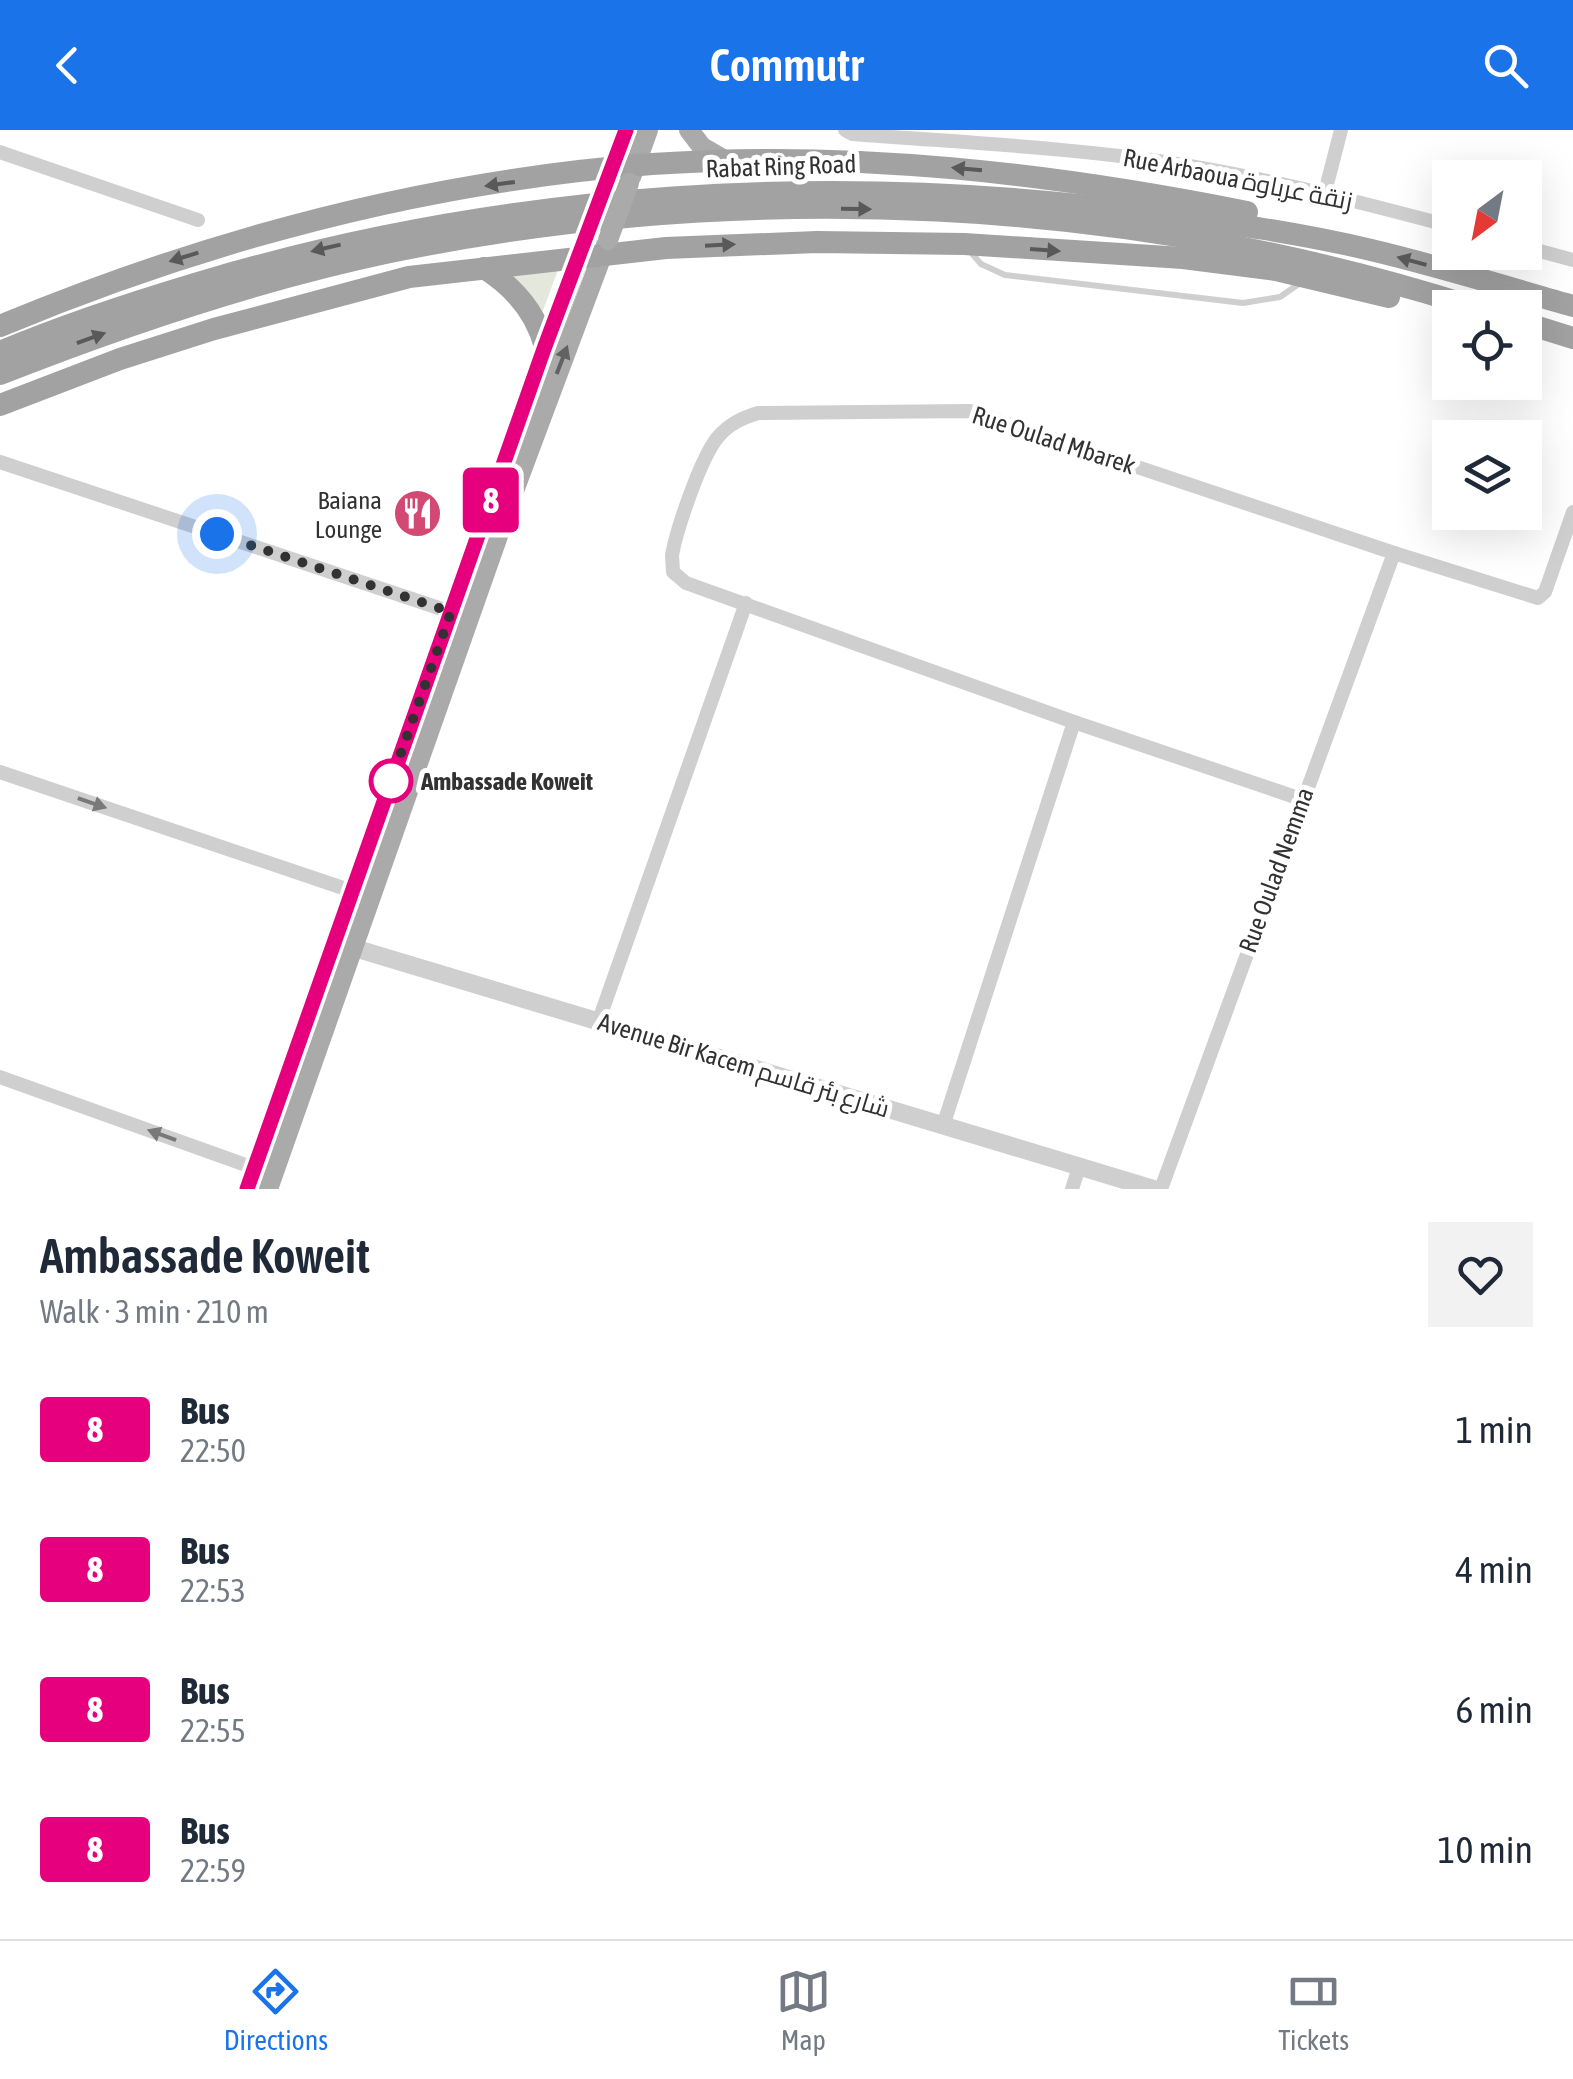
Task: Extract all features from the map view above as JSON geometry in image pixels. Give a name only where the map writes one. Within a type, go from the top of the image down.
[{"type":"highway","points":[[0,326],[162,263],[252,237],[434,194],[730,162],[953,168],[1124,188],[1270,217],[1370,249]]},
{"type":"highway","name":"Rabat Ring Road","points":[[0,352],[124,306],[281,258],[364,239],[557,210],[697,195],[838,190],[978,195],[1220,222],[1370,249],[1573,306]]},
{"type":"highway","name":"Rabat Ring Road","points":[[0,374],[162,314],[388,253],[544,228],[753,211],[909,210],[1118,227],[1271,252],[1432,296]]},
{"type":"highway","points":[[0,405],[120,359],[214,329],[408,277],[484,268],[594,247],[964,244],[1183,258],[1306,277],[1432,308]]},
{"type":"highway","points":[[484,268],[524,301],[545,346]]},
{"type":"highway","points":[[1542,330],[1573,338]]},
{"type":"main road","points":[[621,175],[626,130]]},
{"type":"main road","points":[[247,1189],[511,499],[621,175],[648,130]]},
{"type":"main road","points":[[689,130],[702,147],[730,162]]},
{"type":"main road","points":[[268,1189],[343,944],[352,891],[545,346],[594,247]]},
{"type":"street","name":"Rue Arbaoua زنقة عرباوة","points":[[845,130],[852,134],[1121,156],[1326,192],[1432,221]]},
{"type":"street","points":[[1326,192],[1340,130]]},
{"type":"street","points":[[0,152],[198,220]]},
{"type":"street","points":[[1542,252],[1573,260]]},
{"type":"street","name":"Rue Oulad Mbarek","points":[[1302,800],[686,582],[673,572],[672,555],[716,439],[742,418],[776,412],[970,411],[1534,598],[1542,596],[1573,512]]},
{"type":"street","points":[[0,462],[451,612]]},
{"type":"street","name":"Rue Oulad Nemma","points":[[1158,1189],[1394,553]]},
{"type":"street","points":[[599,1020],[746,603]]},
{"type":"street","points":[[943,1126],[1074,722]]},
{"type":"street","points":[[0,772],[352,891]]},
{"type":"street","name":"Avenue Bir Kacem شارع بئر قاسم","points":[[343,944],[1158,1189]]},
{"type":"street","points":[[0,1078],[254,1168]]},
{"type":"street","points":[[1072,1189],[1079,1167]]},
{"type":"lane","points":[[964,244],[982,264],[1004,275],[1230,302],[1280,297],[1296,289],[1306,277]]},
{"type":"shaded area","points":[[558,270],[541,316],[507,274]]},
{"type":"bus line","name":"8","points":[[247,1189],[545,346],[626,130]]},
{"type":"place","name":"Baiana Lounge","points":[[417,514]]},
{"type":"place","name":"Ambassade Koweit","points":[[391,781]]},
{"type":"route","points":[[217,534],[451,612],[391,781]]}]
